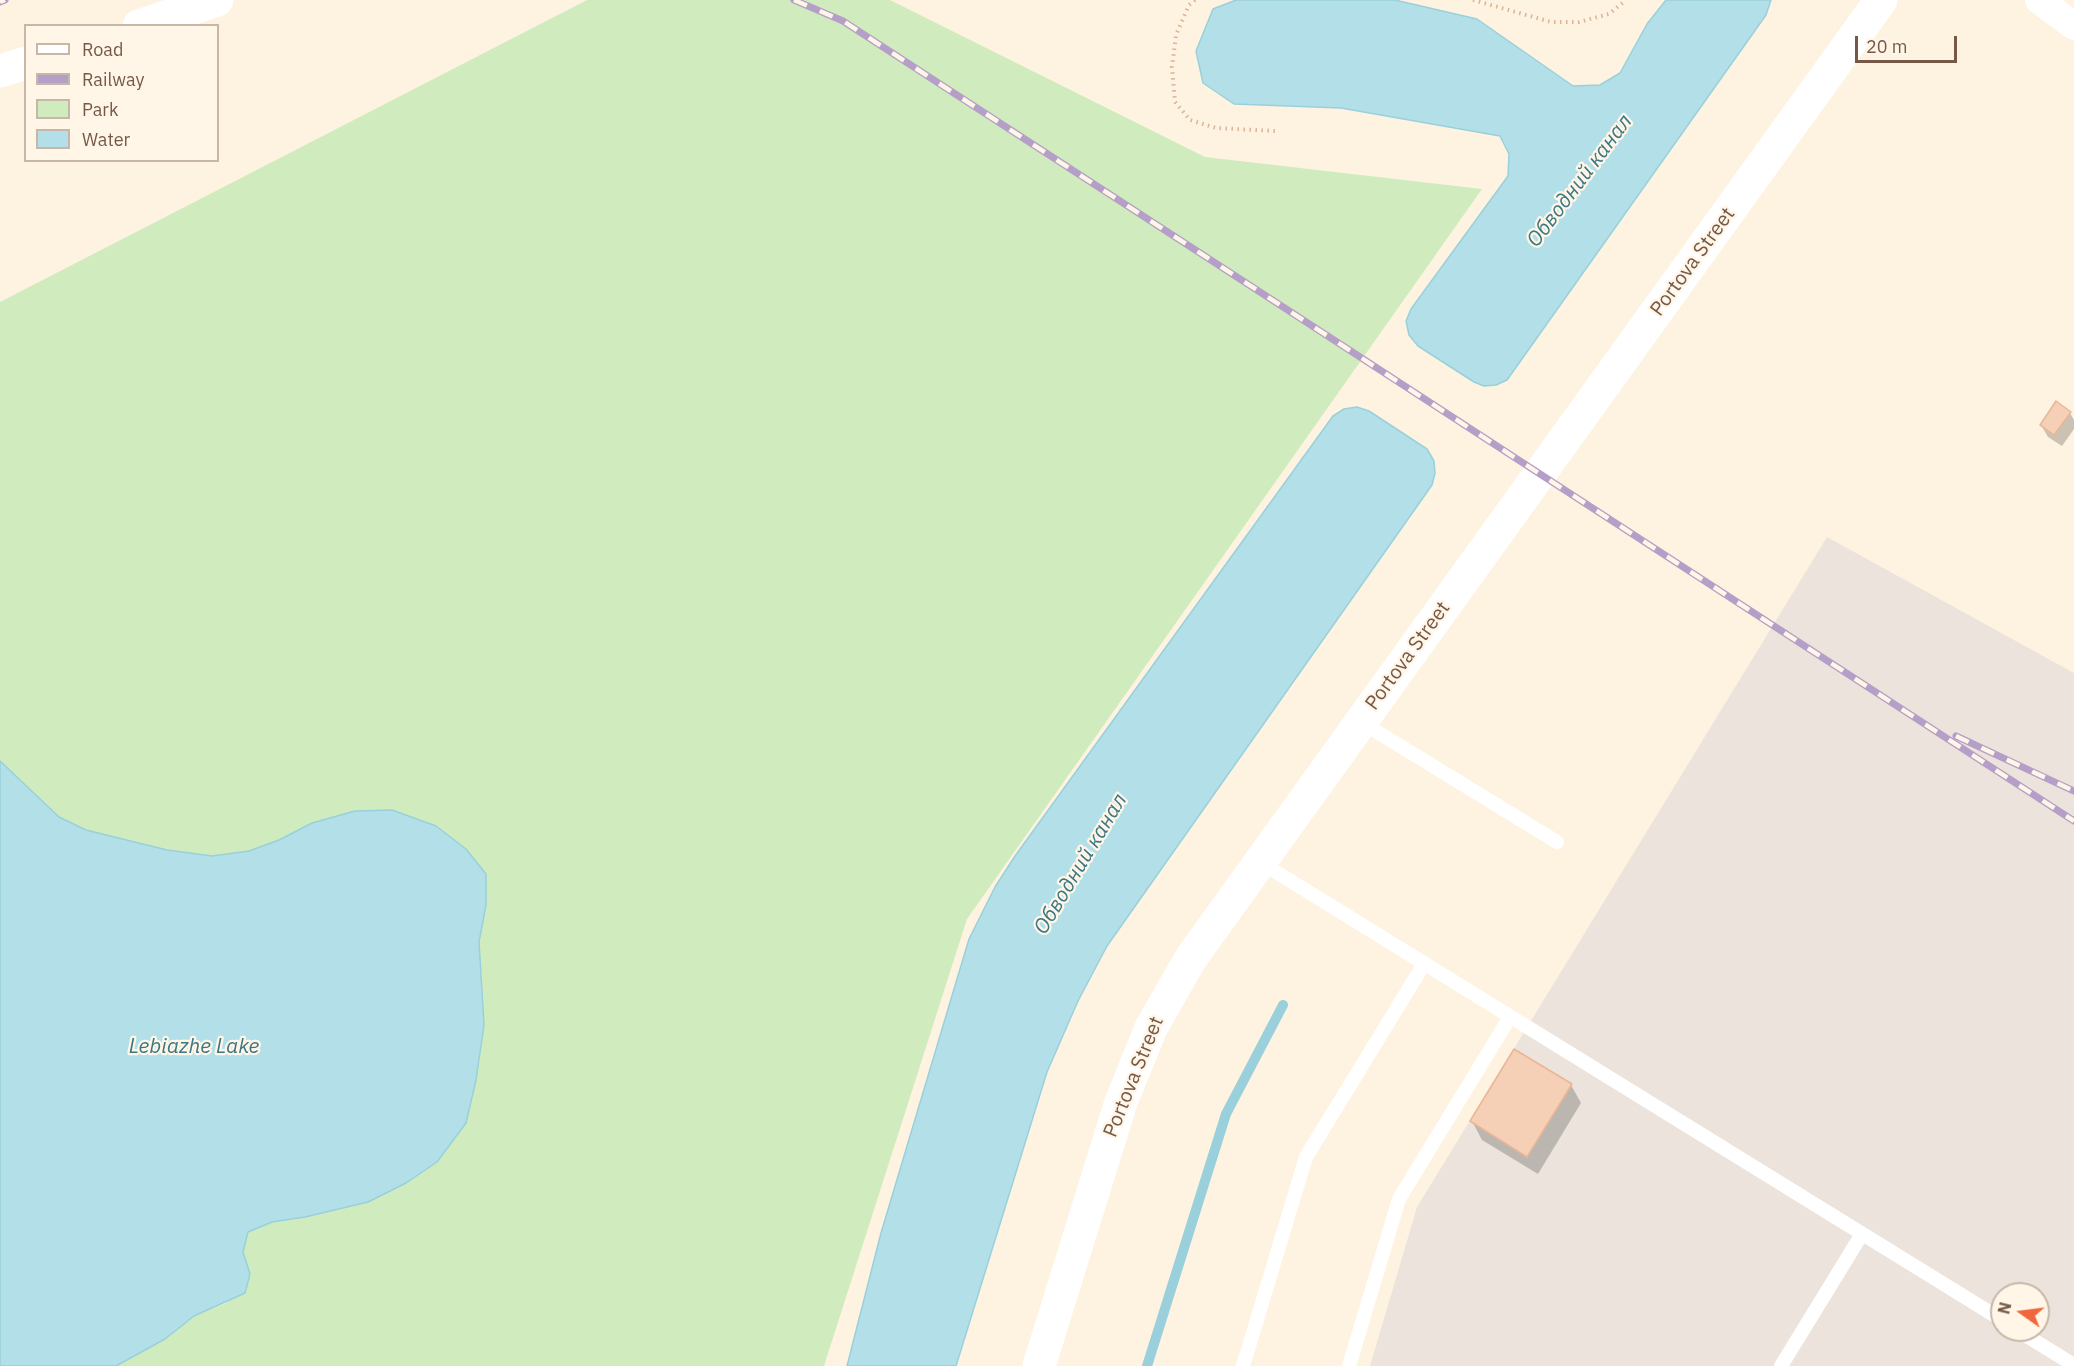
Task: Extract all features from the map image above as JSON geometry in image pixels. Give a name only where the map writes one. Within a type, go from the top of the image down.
[{"type":"street","points":[[145,24],[217,0]]},
{"type":"street","name":"Portova Street","points":[[1039,1366],[1121,1102],[1151,1028],[1191,958],[1881,0]]},
{"type":"street","points":[[2039,0],[2074,26]]},
{"type":"street","points":[[0,71],[24,64]]},
{"type":"lane","points":[[1361,722],[1557,842]]},
{"type":"lane","points":[[1260,862],[1990,1313]]},
{"type":"lane","points":[[1243,1366],[1305,1157],[1424,964]]},
{"type":"lane","points":[[1349,1366],[1399,1199],[1510,1017]]},
{"type":"lane","points":[[1781,1366],[1862,1234]]},
{"type":"lane","points":[[2033,1342],[2057,1361],[2074,1365]]},
{"type":"path","points":[[1195,0],[1189,5],[1176,35],[1172,67],[1175,102],[1190,120],[1216,128],[1275,131]]},
{"type":"path","points":[[1473,0],[1551,22],[1579,22],[1609,14],[1626,0]]},
{"type":"shaded area","points":[[1827,537],[2074,673],[2074,1366],[1370,1366],[1417,1207]]},
{"type":"green space","points":[[587,0],[890,0],[1205,157],[1482,189],[967,919],[824,1366],[116,1366],[165,1339],[194,1316],[226,1303],[250,1274],[243,1252],[248,1232],[272,1222],[305,1217],[368,1202],[484,1025],[479,942],[486,905],[312,823],[279,840],[249,851],[212,856],[167,850],[86,830],[59,817],[0,761],[0,302]]},
{"type":"water","name":"Обводний канал","points":[[1236,0],[1395,0],[1477,19],[1573,86],[1600,85],[1620,73],[1647,24],[1666,0],[1771,0],[1766,15],[1507,380],[1496,385],[1484,386],[1418,346],[1409,335],[1406,321],[1411,309],[1508,176],[1509,154],[1500,136],[1341,108],[1234,104],[1203,83],[1196,51],[1213,9]]},
{"type":"water","name":"Обводний канал","points":[[1357,407],[1369,411],[1427,449],[1434,461],[1435,473],[1432,485],[1107,946],[1078,1001],[1047,1072],[956,1366],[847,1366],[881,1233],[969,939],[995,887],[1015,856],[1333,416],[1344,409]]},
{"type":"water","name":"Lebiazhe Lake","points":[[0,761],[59,817],[86,830],[167,850],[212,856],[249,851],[279,840],[312,823],[355,811],[392,810],[436,826],[466,849],[486,874],[486,905],[479,942],[484,1025],[476,1080],[466,1123],[437,1162],[406,1183],[368,1202],[305,1217],[272,1222],[248,1232],[243,1252],[250,1274],[245,1293],[194,1316],[165,1339],[116,1366],[0,1366]]},
{"type":"building","points":[[2056,401],[2071,412],[2054,435],[2040,425]]},
{"type":"building","points":[[1514,1049],[1572,1084],[1527,1157],[1470,1121]]},
{"type":"waterway","points":[[1147,1366],[1226,1114],[1283,1005]]},
{"type":"railway","points":[[0,2],[5,0]]},
{"type":"railway","points":[[794,0],[843,21],[2074,821]]},
{"type":"railway","points":[[1956,736],[2074,791]]}]
